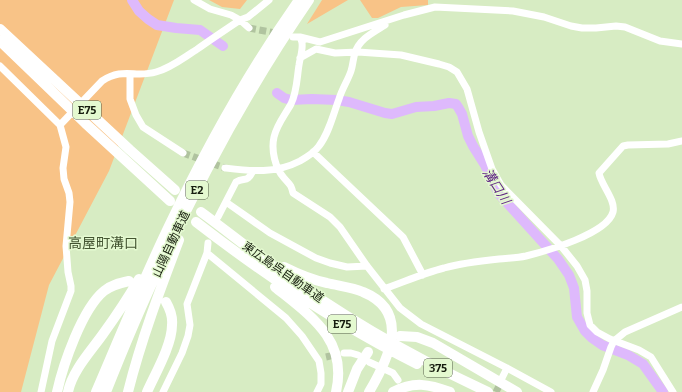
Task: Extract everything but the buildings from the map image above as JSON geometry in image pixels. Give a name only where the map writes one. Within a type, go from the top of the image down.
[{"type":"highway","name":"山陽自動車道","points":[[96,392],[169,225],[226,118],[271,42],[299,0]]},
{"type":"highway","name":"山陽自動車道","points":[[106,392],[160,265],[214,157],[260,75],[309,0]]},
{"type":"highway","name":"E75","points":[[0,29],[175,190]]},
{"type":"highway","name":"E75","points":[[0,41],[85,123],[170,201]]},
{"type":"highway","points":[[128,392],[154,304],[182,231],[214,157]]},
{"type":"highway","name":"東広島呉自動車道","points":[[201,212],[262,258],[387,344]]},
{"type":"highway","name":"東広島呉自動車道","points":[[196,222],[301,298],[336,320],[387,344]]},
{"type":"highway","points":[[228,232],[296,274],[317,281],[356,290],[369,295],[378,301],[391,321],[391,340],[388,354],[371,389]]},
{"type":"highway","points":[[222,242],[310,317],[326,334],[334,347],[337,357],[338,376],[336,392]]},
{"type":"highway","points":[[68,392],[70,384],[79,368],[123,305],[150,258],[161,244]]},
{"type":"highway","points":[[58,392],[70,349],[89,308],[96,299],[111,286],[129,281]]},
{"type":"highway","points":[[147,392],[171,336],[172,317],[166,302]]},
{"type":"highway","points":[[400,336],[417,337],[433,343],[516,392]]},
{"type":"highway","name":"375","points":[[387,344],[475,392]]},
{"type":"highway","name":"375","points":[[387,344],[488,392]]},
{"type":"highway","points":[[348,392],[357,369],[369,357]]},
{"type":"highway","points":[[393,392],[416,384],[430,385],[450,392]]},
{"type":"street","points":[[194,0],[210,9],[231,15],[240,20],[249,28]]},
{"type":"street","points":[[60,125],[102,81],[108,77],[120,74],[154,73],[170,67],[240,20],[248,17],[269,0]]},
{"type":"street","points":[[551,392],[421,324],[400,308],[384,289],[340,227],[330,217],[293,193],[291,185],[283,177],[279,169],[274,156],[273,147],[274,137],[281,119],[294,95],[302,42],[297,37],[320,42],[398,18],[435,4],[513,11],[544,17],[582,28],[616,26],[625,27],[660,41],[682,44]]},
{"type":"street","points":[[225,168],[253,171],[279,169],[290,166],[313,152],[319,146],[328,130],[338,100],[351,70],[356,48],[363,39],[398,18]]},
{"type":"street","points":[[300,58],[316,49],[334,53],[355,52],[401,55],[449,67],[457,72],[467,89],[479,132],[492,169],[501,185],[561,246],[577,266],[585,280],[587,291],[587,313],[590,325],[597,332],[614,341],[639,350],[651,357],[673,392]]},
{"type":"street","points":[[0,66],[60,125],[66,147],[62,168],[70,202],[66,246],[71,291],[52,341],[41,392]]},
{"type":"street","points":[[130,74],[130,98],[136,115],[143,127],[183,153]]},
{"type":"street","points":[[384,289],[444,268],[471,262],[525,256],[561,246],[586,236],[609,220],[613,212],[614,204],[598,173],[623,146],[668,144],[682,141]]},
{"type":"street","points":[[313,152],[403,236],[422,275]]},
{"type":"street","points":[[218,217],[236,182],[246,180],[250,177],[253,171]]},
{"type":"street","points":[[226,202],[270,233],[316,258],[330,263],[347,266],[367,266]]},
{"type":"street","points":[[163,392],[182,353],[188,336],[190,326],[187,304],[207,253],[208,243]]},
{"type":"street","points":[[207,253],[286,318],[322,359],[321,384],[317,392]]},
{"type":"street","points":[[593,392],[614,341],[625,332],[682,307]]},
{"type":"street","points":[[344,353],[358,355]]},
{"type":"street","points":[[369,357],[393,373],[398,380]]},
{"type":"street","points":[[502,378],[507,368]]},
{"type":"shaded area","points":[[0,0],[174,0],[109,171],[49,285],[21,392],[0,392]]},
{"type":"shaded area","points":[[209,0],[247,0],[240,9],[222,7]]},
{"type":"shaded area","points":[[322,0],[348,0],[307,24]]},
{"type":"shaded area","points":[[360,0],[428,0],[428,5],[401,7],[378,18],[372,18]]},
{"type":"waterway","name":"溝口川","points":[[132,0],[139,11],[157,25],[200,30],[223,46]]},
{"type":"waterway","name":"溝口川","points":[[277,93],[284,98],[291,100],[337,100],[392,114],[416,107],[449,103],[456,104],[462,114],[468,136],[485,165],[499,194],[558,259],[569,275],[574,288],[577,317],[585,331],[602,345],[628,355],[643,364],[663,392]]},
{"type":"tunnel","points":[[249,28],[281,34]]},
{"type":"tunnel","points":[[183,153],[225,168]]},
{"type":"tunnel","points":[[326,357],[339,354]]},
{"type":"tunnel","points":[[496,392],[502,380]]},
{"type":"district","name":"高屋町溝口","points":[[103,243]]}]
